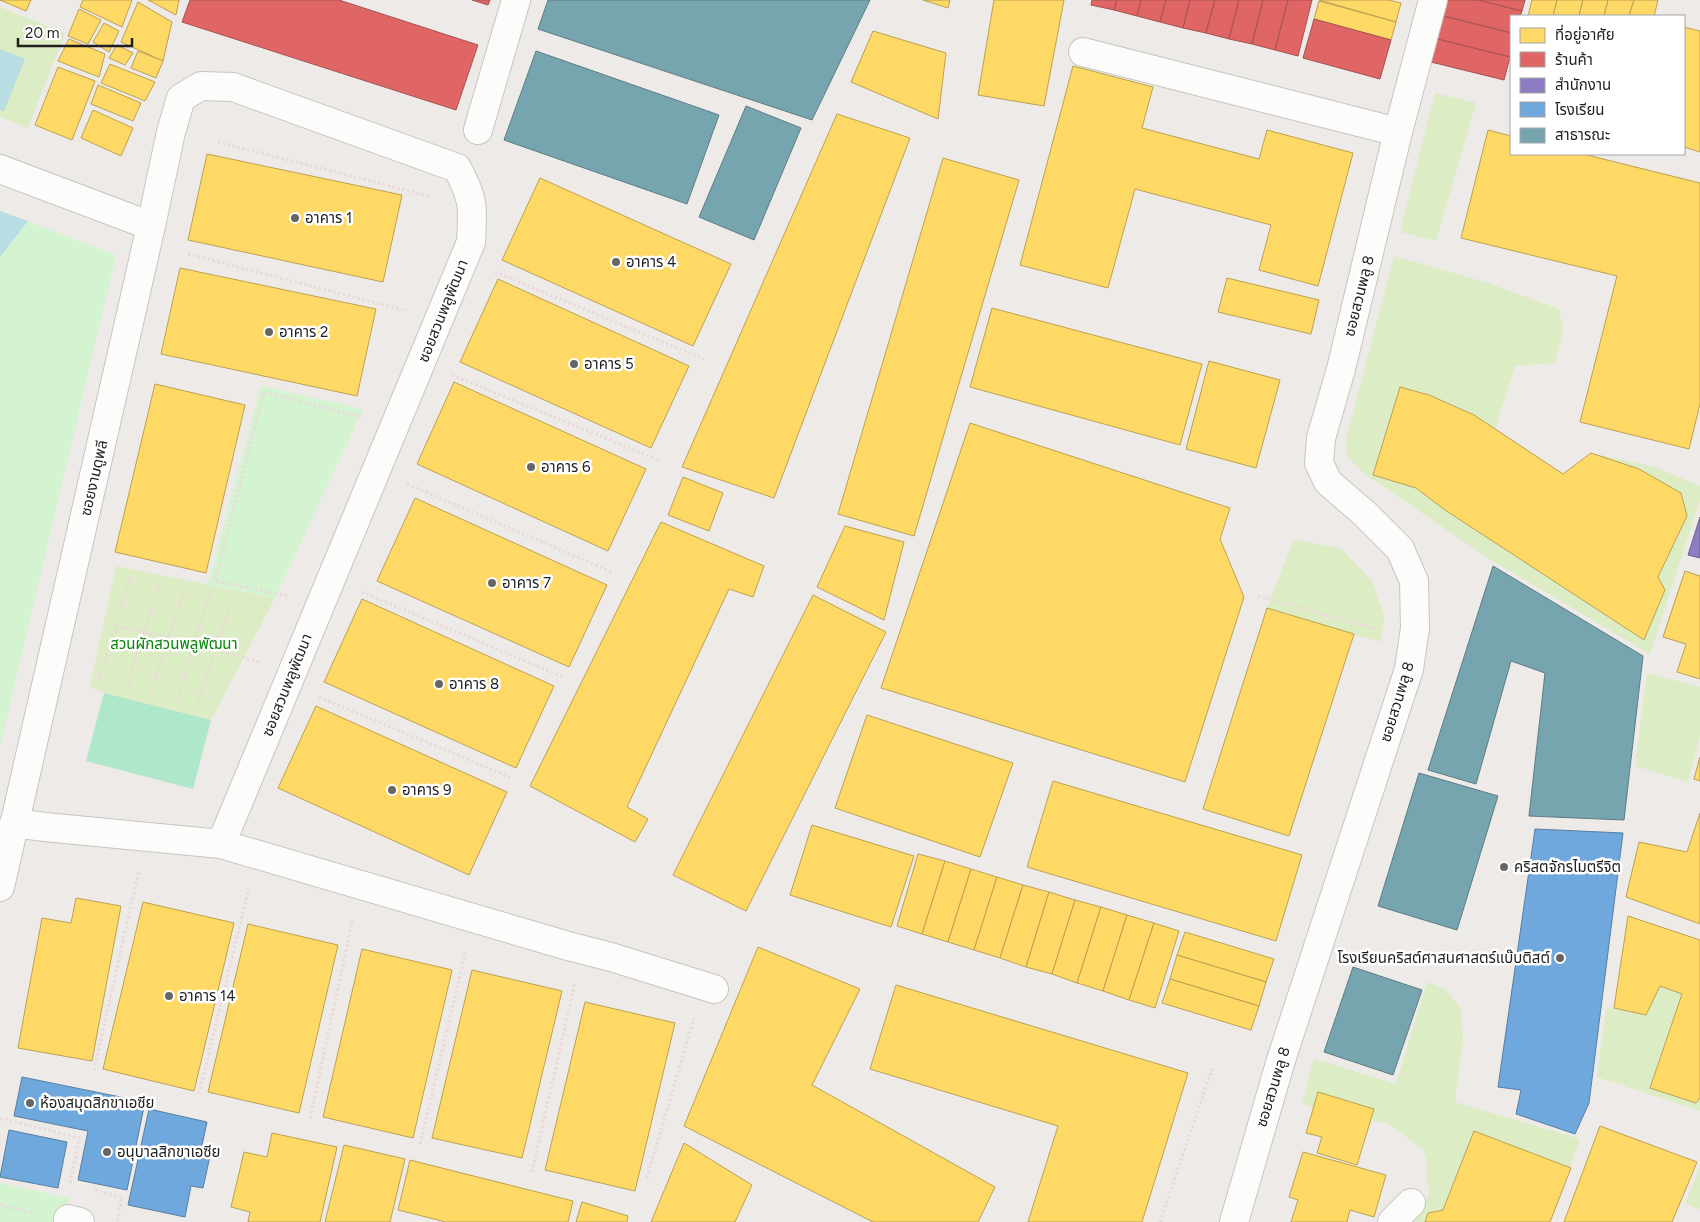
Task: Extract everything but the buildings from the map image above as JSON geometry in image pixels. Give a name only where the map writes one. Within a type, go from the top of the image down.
[{"type":"street","points":[[478,130],[516,0]]},
{"type":"street","name":"ซอยสวนพลู 8","points":[[1234,1222],[1281,1060],[1411,661],[1415,628],[1414,582],[1400,548],[1328,482],[1319,463],[1321,438],[1341,369],[1398,132],[1433,0]]},
{"type":"street","points":[[1083,52],[1398,132]]},
{"type":"street","name":"ซอยสวนพลูพัฒนา","points":[[151,226],[172,132],[182,98],[200,86],[233,87],[456,168],[468,188],[473,208],[471,242],[222,844]]},
{"type":"street","points":[[0,169],[151,226]]},
{"type":"street","name":"ซอยงามดูพลี","points":[[0,887],[151,226]]},
{"type":"street","points":[[14,823],[222,844],[709,987]]},
{"type":"street","points":[[1392,1222],[1412,1203]]},
{"type":"path","points":[[218,142],[473,208]]},
{"type":"path","points":[[188,254],[439,319]]},
{"type":"path","points":[[464,259],[704,359]]},
{"type":"path","points":[[422,363],[661,461]]},
{"type":"path","points":[[394,427],[264,392],[215,581],[327,591],[563,677]]},
{"type":"path","points":[[376,472],[612,572]]},
{"type":"path","points":[[99,679],[132,574]]},
{"type":"path","points":[[127,687],[160,581]]},
{"type":"path","points":[[150,694],[184,589]]},
{"type":"path","points":[[177,699],[210,593]]},
{"type":"path","points":[[1258,596],[1376,629]]},
{"type":"path","points":[[198,705],[230,600]]},
{"type":"path","points":[[116,626],[244,657],[512,778]]},
{"type":"path","points":[[94,1070],[147,837]]},
{"type":"path","points":[[199,1094],[257,855]]},
{"type":"path","points":[[310,1118],[360,885]]},
{"type":"path","points":[[420,1144],[473,918]]},
{"type":"path","points":[[532,1172],[583,950]]},
{"type":"path","points":[[647,1178],[709,987]]},
{"type":"path","points":[[1160,1222],[1213,1066]]},
{"type":"path","points":[[0,1118],[79,1138],[70,1184],[79,1186]]},
{"type":"path","points":[[88,1188],[122,1197],[117,1222]]},
{"type":"green space","points":[[0,7],[65,33],[28,128],[0,117]]},
{"type":"green space","points":[[1435,93],[1476,103],[1436,241],[1400,232]]},
{"type":"green space","points":[[0,211],[116,255],[0,746]]},
{"type":"green space","points":[[1394,256],[1488,283],[1559,309],[1563,331],[1555,363],[1515,366],[1495,429],[1563,474],[1591,453],[1655,467],[1700,486],[1700,500],[1650,654],[1488,558],[1365,474],[1347,457],[1346,440]]},
{"type":"green space","points":[[261,386],[363,409],[275,598],[208,584]]},
{"type":"green space","points":[[1294,539],[1342,549],[1372,581],[1384,616],[1381,642],[1267,608]]},
{"type":"green space","name":"สวนผักสวนพลูพัฒนา","points":[[116,566],[275,598],[211,720],[104,693],[90,687]]},
{"type":"green space","points":[[1647,673],[1700,687],[1700,736],[1688,782],[1635,766]]},
{"type":"green space","points":[[104,693],[211,720],[193,789],[86,761]]},
{"type":"green space","points":[[1427,982],[1446,990],[1461,1009],[1463,1039],[1455,1102],[1580,1139],[1551,1222],[1415,1222],[1430,1192],[1427,1182],[1427,1163],[1423,1149],[1388,1124],[1302,1104],[1314,1059],[1396,1084]]},
{"type":"green space","points":[[1660,986],[1682,994],[1654,1076],[1700,1097],[1700,1111],[1597,1077],[1606,1009],[1614,1008],[1646,1015]]},
{"type":"green space","points":[[1700,1166],[1700,1209],[1685,1204]]},
{"type":"green space","points":[[0,1183],[69,1198],[64,1222],[0,1222]]},
{"type":"water","points":[[0,49],[25,59],[4,111],[0,110]]},
{"type":"water","points":[[0,211],[28,221],[0,257]]},
{"type":"place","name":"อาคาร 1","points":[[295,218]]},
{"type":"place","name":"อาคาร 4","points":[[616,262]]},
{"type":"place","name":"อาคาร 2","points":[[269,332]]},
{"type":"place","name":"อาคาร 5","points":[[574,364]]},
{"type":"place","name":"อาคาร 6","points":[[531,467]]},
{"type":"place","name":"อาคาร 7","points":[[492,583]]},
{"type":"place","name":"อาคาร 8","points":[[439,684]]},
{"type":"place","name":"อาคาร 9","points":[[392,790]]},
{"type":"place","name":"คริสตจักรไมตรีจิต","points":[[1504,867]]},
{"type":"place","name":"โรงเรียนคริสต์ศาสนศาสตร์แบ๊บติสต์","points":[[1560,958]]},
{"type":"place","name":"อาคาร 14","points":[[169,996]]},
{"type":"place","name":"ห้องสมุดสิกขาเอซีย","points":[[30,1103]]},
{"type":"place","name":"อนุบาลสิกขาเอซีย","points":[[107,1152]]}]
